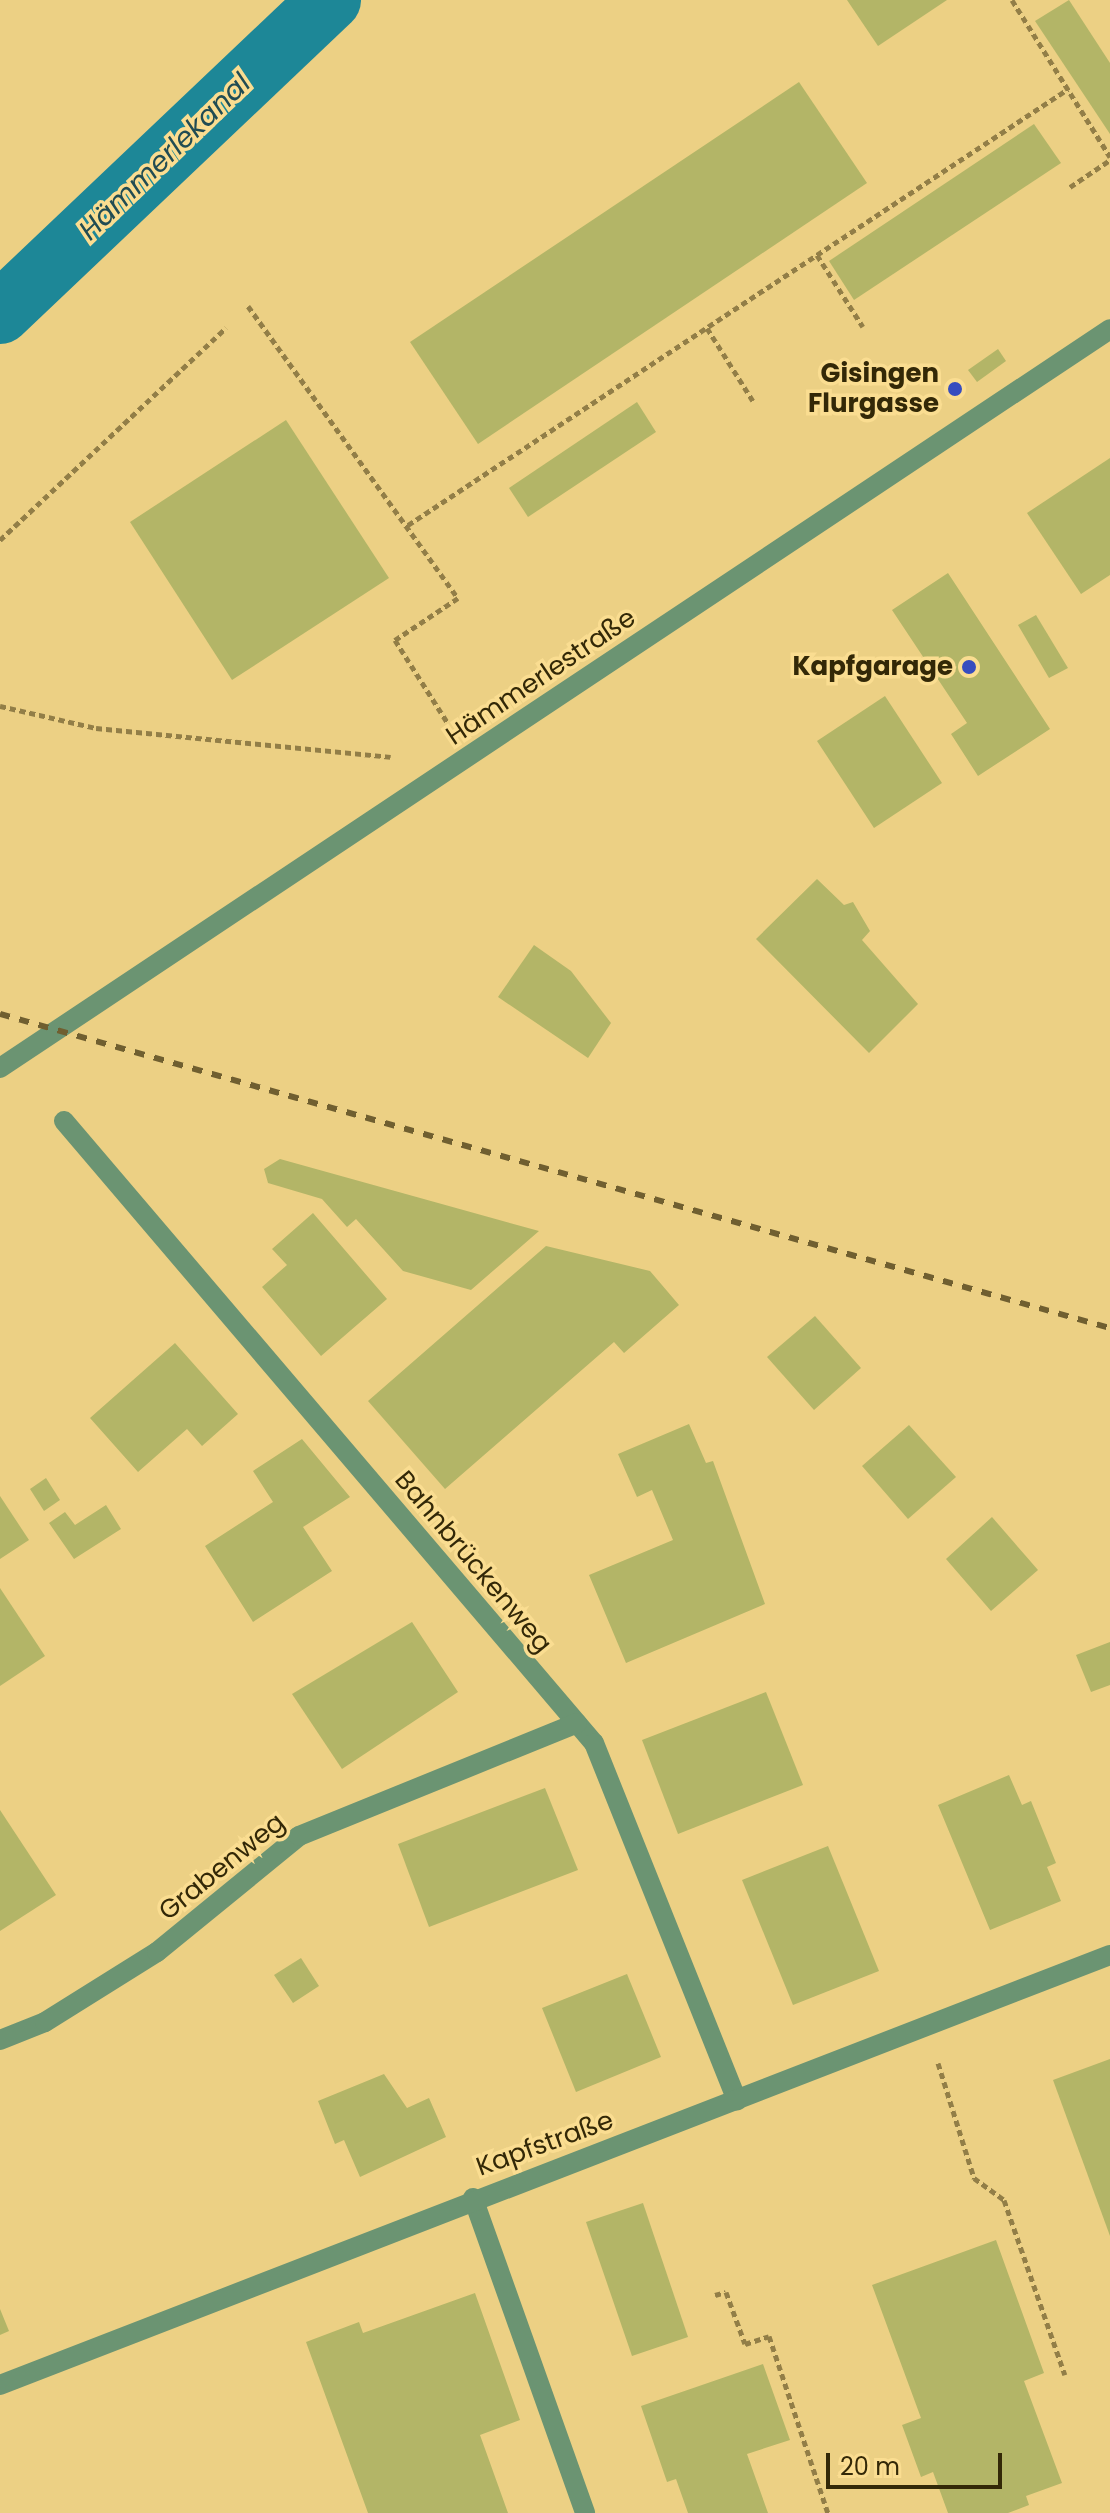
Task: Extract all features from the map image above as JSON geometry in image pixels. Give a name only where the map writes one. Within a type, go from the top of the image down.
[{"type":"street","name":"Hämmerlestraße","points":[[0,1068],[1110,329]]},
{"type":"street","name":"Bahnbrückenweg","points":[[64,1121],[594,1743],[737,2100]]},
{"type":"street","name":"Grabenweg","points":[[0,2040],[45,2022],[157,1952],[299,1836],[577,1723]]},
{"type":"street","name":"Kapfstraße","points":[[0,2385],[473,2198],[737,2100],[1110,1955]]},
{"type":"street","points":[[473,2198],[585,2513]]},
{"type":"path","points":[[1012,0],[1110,158],[1070,187]]},
{"type":"path","points":[[408,525],[1068,89]]},
{"type":"path","points":[[817,255],[863,327]]},
{"type":"path","points":[[248,306],[458,598],[395,640],[464,760]]},
{"type":"path","points":[[0,540],[226,328]]},
{"type":"path","points":[[707,328],[753,401]]},
{"type":"path","points":[[0,706],[96,728],[464,760]]},
{"type":"path","points":[[927,2026],[974,2178],[1004,2200],[1065,2375]]},
{"type":"path","points":[[715,2295],[726,2292],[745,2344],[769,2336],[828,2513]]},
{"type":"building","points":[[847,0],[947,0],[878,46]]},
{"type":"building","points":[[1069,0],[1110,63],[1110,134],[1035,21]]},
{"type":"building","points":[[799,82],[867,183],[478,444],[410,342]]},
{"type":"building","points":[[1034,124],[1061,163],[854,300],[829,261]]},
{"type":"building","points":[[998,349],[1006,361],[977,382],[968,370]]},
{"type":"building","points":[[637,402],[656,432],[528,517],[509,488]]},
{"type":"building","points":[[286,420],[389,578],[232,680],[130,522]]},
{"type":"building","points":[[1110,458],[1110,575],[1081,594],[1027,513]]},
{"type":"building","name":"Kapfgarage","points":[[948,573],[1050,729],[978,776],[951,734],[967,723],[892,610]]},
{"type":"building","points":[[1036,615],[1068,668],[1049,678],[1018,625]]},
{"type":"building","points":[[885,696],[942,783],[874,828],[817,741]]},
{"type":"building","points":[[817,879],[844,905],[853,902],[870,931],[862,940],[918,1004],[869,1053],[756,939]]},
{"type":"building","points":[[534,945],[571,971],[611,1023],[588,1058],[498,997]]},
{"type":"building","points":[[280,1159],[539,1231],[471,1290],[403,1271],[356,1219],[347,1227],[322,1199],[268,1183],[264,1169]]},
{"type":"building","points":[[313,1213],[387,1299],[321,1356],[262,1287],[287,1265],[272,1249]]},
{"type":"building","points":[[546,1246],[650,1271],[679,1305],[624,1353],[614,1342],[445,1489],[368,1401]]},
{"type":"building","points":[[815,1316],[861,1368],[814,1410],[767,1357]]},
{"type":"building","points":[[175,1343],[238,1414],[202,1446],[187,1429],[138,1472],[90,1418]]},
{"type":"building","points":[[689,1424],[706,1463],[713,1461],[765,1604],[626,1663],[589,1575],[673,1540],[652,1490],[637,1497],[618,1454]]},
{"type":"building","points":[[909,1425],[956,1477],[908,1519],[862,1466]]},
{"type":"building","points":[[302,1439],[350,1497],[303,1527],[332,1571],[253,1622],[205,1546],[273,1502],[253,1471]]},
{"type":"building","points":[[46,1478],[60,1500],[44,1511],[30,1489]]},
{"type":"building","points":[[0,1496],[29,1540],[0,1559]]},
{"type":"building","points":[[106,1505],[121,1529],[74,1559],[49,1523],[65,1512],[75,1525]]},
{"type":"building","points":[[992,1517],[1038,1570],[991,1611],[946,1559]]},
{"type":"building","points":[[0,1588],[45,1656],[0,1686]]},
{"type":"building","points":[[412,1622],[458,1692],[342,1769],[292,1694]]},
{"type":"building","points":[[1110,1642],[1110,1685],[1091,1692],[1076,1655]]},
{"type":"building","points":[[766,1692],[803,1785],[678,1834],[642,1740]]},
{"type":"building","points":[[1009,1775],[1022,1805],[1031,1801],[1056,1863],[1047,1867],[1061,1901],[990,1930],[938,1805]]},
{"type":"building","points":[[545,1788],[578,1870],[429,1927],[398,1844]]},
{"type":"building","points":[[0,1810],[56,1895],[0,1931]]},
{"type":"building","points":[[828,1846],[879,1971],[793,2005],[742,1880]]},
{"type":"building","points":[[301,1958],[319,1986],[293,2003],[274,1975]]},
{"type":"building","points":[[627,1974],[661,2057],[576,2092],[542,2008]]},
{"type":"building","points":[[1110,2059],[1110,2236],[1053,2080]]},
{"type":"building","points":[[384,2074],[407,2108],[429,2098],[446,2137],[360,2177],[344,2140],[335,2144],[318,2101]]},
{"type":"building","points":[[643,2203],[688,2337],[632,2356],[586,2222]]},
{"type":"building","points":[[996,2240],[1044,2373],[1024,2381],[1062,2483],[1026,2496],[1029,2505],[1008,2513],[948,2513],[933,2472],[921,2477],[902,2425],[921,2418],[872,2285]]},
{"type":"building","points":[[475,2293],[520,2420],[480,2435],[508,2513],[368,2513],[306,2342],[359,2322],[363,2333]]},
{"type":"building","points":[[0,2309],[9,2331],[0,2335]]},
{"type":"building","points":[[763,2364],[790,2440],[747,2454],[768,2513],[688,2513],[676,2479],[667,2482],[641,2406]]},
{"type":"waterway","name":"Hämmerlekanal","points":[[0,313],[330,0]]},
{"type":"railway","points":[[0,1014],[1110,1328]]},
{"type":"place","name":"Gisingen Flurgasse","points":[[955,389]]},
{"type":"place","name":"Kapfgarage","points":[[969,667]]}]
